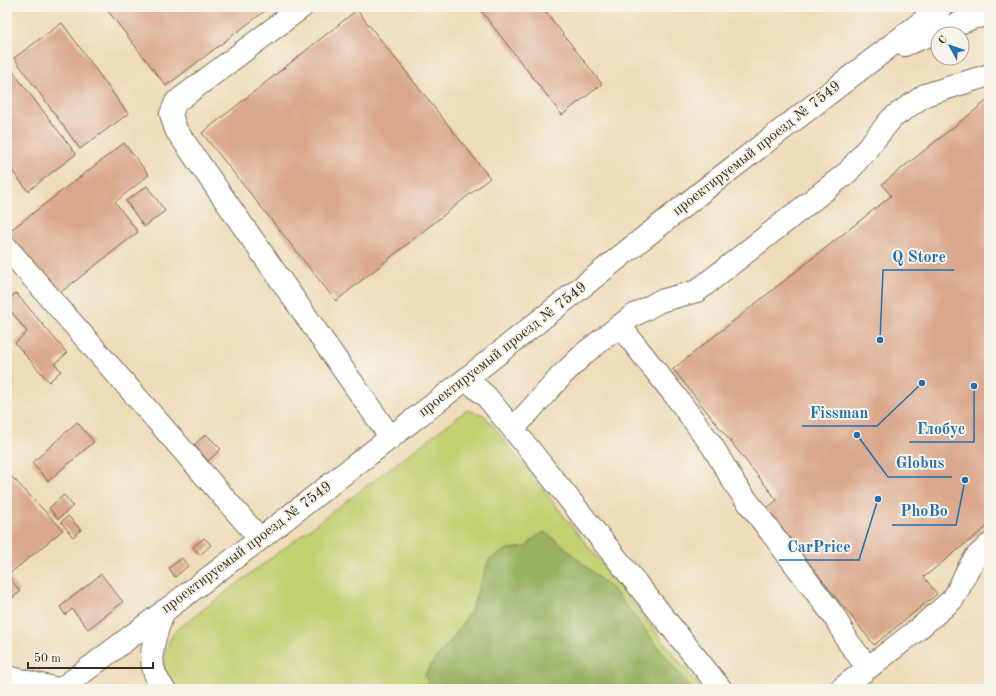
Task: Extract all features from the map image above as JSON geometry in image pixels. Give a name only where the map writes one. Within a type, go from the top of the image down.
[{"type":"street","points":[[302,7],[176,102],[171,114],[176,130],[391,438]]},
{"type":"street","name":"проектируемый проезд № 7549","points":[[62,689],[391,438],[709,186],[941,7]]},
{"type":"street","points":[[876,56],[972,18],[989,15]]},
{"type":"street","points":[[513,429],[563,374],[586,352],[631,317],[660,301],[697,291],[848,172],[892,118],[925,95],[989,75]]},
{"type":"street","points":[[7,248],[260,539]]},
{"type":"street","points":[[620,326],[713,447],[736,486],[834,616],[849,643],[868,668]]},
{"type":"street","points":[[466,379],[486,396],[721,689]]},
{"type":"street","points":[[841,689],[917,630],[953,599],[968,569],[976,557],[989,545]]},
{"type":"street","points":[[164,611],[154,639],[152,662],[155,675],[164,689]]},
{"type":"street","points":[[7,677],[58,689]]},
{"type":"green space","points":[[7,364],[13,377],[7,454]]},
{"type":"green space","points":[[467,410],[484,415],[701,689],[691,689],[617,594],[561,544],[533,539],[526,548],[508,549],[489,560],[471,611],[449,643],[432,663],[428,684],[434,689],[180,689],[173,682],[168,676],[164,661],[167,646],[176,630]]},
{"type":"green space","points":[[544,532],[561,544],[617,594],[691,689],[434,689],[428,684],[425,675],[432,663],[449,643],[471,611],[489,560],[508,549],[526,547],[533,539]]},
{"type":"building","points":[[105,7],[270,7],[166,86]]},
{"type":"building","points":[[478,7],[542,7],[602,84],[562,115]]},
{"type":"building","points":[[357,10],[490,178],[336,301],[202,133]]},
{"type":"building","points":[[62,23],[128,114],[80,149],[14,58]]},
{"type":"building","points":[[7,64],[76,154],[28,191],[7,164]]},
{"type":"building","points":[[989,99],[989,525],[924,577],[937,594],[874,645],[766,509],[777,500],[673,369],[891,196],[882,184]]},
{"type":"building","points":[[124,143],[149,175],[115,202],[138,232],[56,296],[7,233]]},
{"type":"building","points":[[147,186],[165,211],[144,227],[126,201]]},
{"type":"building","points":[[16,293],[67,353],[55,364],[61,371],[49,382],[15,343],[27,332],[7,306],[7,301]]},
{"type":"building","points":[[77,422],[94,442],[48,481],[32,463]]},
{"type":"building","points":[[206,434],[221,449],[208,461],[194,445]]},
{"type":"building","points":[[12,477],[63,530],[8,575],[20,592],[7,602],[7,490]]},
{"type":"building","points":[[64,495],[73,506],[58,519],[49,508]]},
{"type":"building","points":[[68,516],[81,530],[73,537],[61,522]]},
{"type":"building","points":[[204,538],[211,545],[200,555],[193,547]]},
{"type":"building","points":[[182,558],[188,566],[175,577],[169,568]]},
{"type":"building","points":[[101,574],[123,602],[88,629],[72,609],[65,615],[60,607]]},
{"type":"place","name":"Q Store","points":[[880,340]]},
{"type":"place","name":"Fissman","points":[[922,383]]},
{"type":"place","name":"Глобус","points":[[974,386]]},
{"type":"place","name":"Globus","points":[[857,435]]},
{"type":"place","name":"PhoBo","points":[[965,480]]},
{"type":"place","name":"CarPrice","points":[[878,499]]}]
